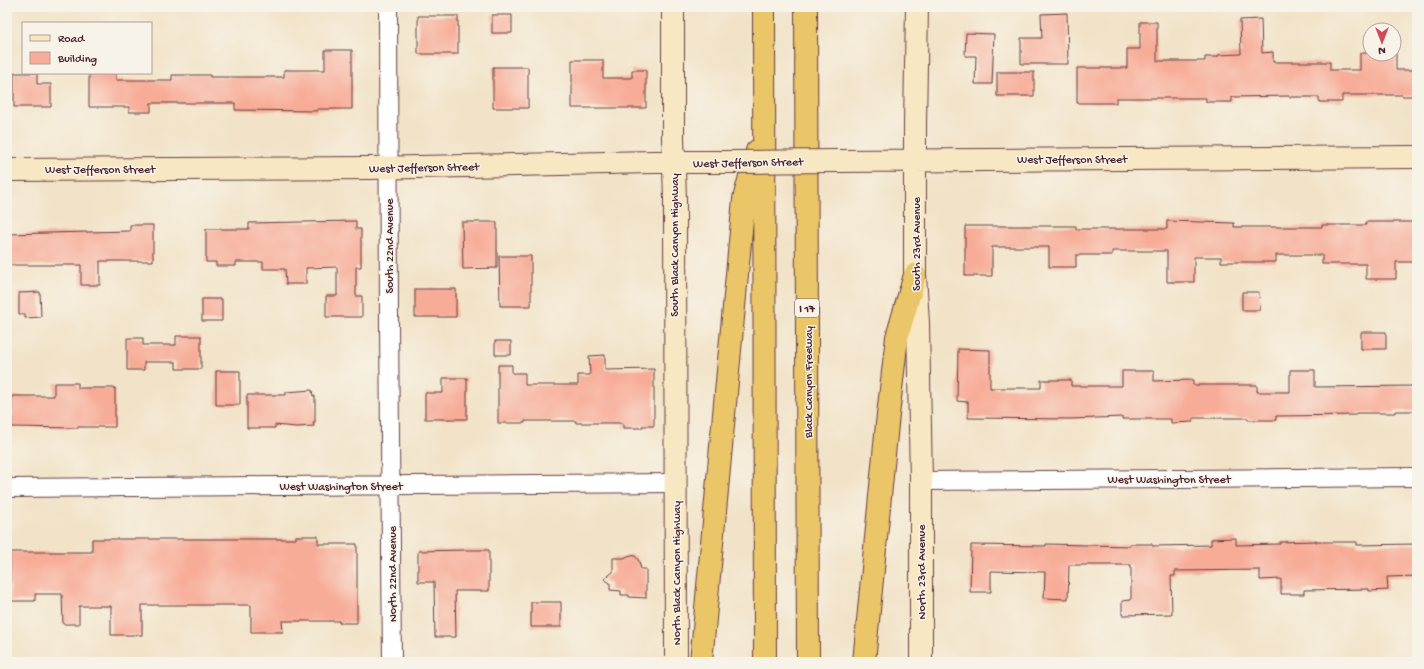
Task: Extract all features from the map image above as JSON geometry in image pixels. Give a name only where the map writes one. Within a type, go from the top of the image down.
[{"type":"highway","points":[[764,7],[765,662]]},
{"type":"highway","name":"Black Canyon Freeway","points":[[806,7],[808,662]]},
{"type":"highway","points":[[700,662],[744,199],[764,123]]},
{"type":"highway","points":[[864,662],[886,432],[897,337],[915,275]]},
{"type":"street","name":"South 22nd Avenue","points":[[388,7],[391,486]]},
{"type":"street","name":"South Black Canyon Highway","points":[[673,7],[676,484]]},
{"type":"street","name":"South 23rd Avenue","points":[[917,7],[915,275],[918,323],[921,481]]},
{"type":"street","name":"West Jefferson Street","points":[[7,170],[389,167],[674,162],[1417,158]]},
{"type":"street","name":"West Washington Street","points":[[921,481],[1417,477]]},
{"type":"street","name":"North 23rd Avenue","points":[[921,481],[921,662]]},
{"type":"street","name":"West Washington Street","points":[[7,488],[676,484]]},
{"type":"street","name":"North Black Canyon Highway","points":[[676,484],[676,662]]},
{"type":"street","name":"North 22nd Avenue","points":[[391,486],[392,662]]},
{"type":"building","points":[[1067,13],[1068,64],[1021,64],[1021,38],[1042,38],[1041,14]]},
{"type":"building","points":[[492,15],[512,15],[512,33],[492,33]]},
{"type":"building","points":[[418,16],[458,16],[458,54],[418,54]]},
{"type":"building","points":[[1261,19],[1262,53],[1273,52],[1273,62],[1330,62],[1330,70],[1360,70],[1360,53],[1362,53],[1362,62],[1396,62],[1396,70],[1417,70],[1417,96],[1342,95],[1342,102],[1319,102],[1319,97],[1289,96],[1232,97],[1232,102],[1206,102],[1206,98],[1116,98],[1116,103],[1077,103],[1077,68],[1127,68],[1127,49],[1140,49],[1140,22],[1157,22],[1157,61],[1205,61],[1205,57],[1241,54],[1240,20]]},
{"type":"building","points":[[966,33],[994,34],[992,84],[975,84],[976,56],[965,56]]},
{"type":"building","points":[[325,50],[352,50],[352,109],[317,109],[317,111],[235,110],[235,103],[151,103],[151,112],[129,112],[129,107],[89,107],[89,74],[116,74],[116,80],[172,80],[172,75],[210,75],[210,77],[284,77],[284,70],[325,70]]},
{"type":"building","points":[[572,60],[603,60],[603,78],[632,78],[632,70],[646,70],[646,108],[572,108]]},
{"type":"building","points":[[493,67],[528,67],[528,108],[493,108]]},
{"type":"building","points":[[997,72],[1034,72],[1034,96],[997,96]]},
{"type":"building","points":[[14,73],[37,74],[37,84],[51,84],[51,107],[14,107]]},
{"type":"building","points":[[356,221],[356,229],[361,229],[361,267],[356,267],[356,296],[362,296],[362,317],[326,317],[326,296],[337,296],[337,267],[306,268],[306,284],[286,284],[285,269],[263,269],[263,262],[236,262],[236,266],[216,266],[216,262],[206,262],[206,229],[249,229],[249,223]]},
{"type":"building","points":[[1167,221],[1234,223],[1234,227],[1322,227],[1322,225],[1366,225],[1366,222],[1417,222],[1417,262],[1396,262],[1396,279],[1366,279],[1366,264],[1322,264],[1322,255],[1276,255],[1276,262],[1221,262],[1221,257],[1194,257],[1194,282],[1167,282],[1167,251],[1112,251],[1112,255],[1076,255],[1076,267],[1049,267],[1049,247],[992,247],[992,276],[965,276],[965,226],[1076,226],[1076,229],[1167,229]]},
{"type":"building","points":[[462,222],[497,222],[497,268],[463,269]]},
{"type":"building","points":[[130,225],[153,225],[153,261],[100,261],[100,285],[81,285],[81,265],[8,265],[7,234],[130,231]]},
{"type":"building","points":[[499,256],[531,256],[531,306],[500,306]]},
{"type":"building","points":[[415,289],[456,289],[456,317],[415,317]]},
{"type":"building","points":[[40,292],[41,317],[25,318],[25,314],[19,314],[19,293]]},
{"type":"building","points":[[1242,292],[1259,292],[1260,310],[1242,310]]},
{"type":"building","points":[[202,299],[222,299],[222,321],[202,321]]},
{"type":"building","points":[[1361,332],[1386,332],[1386,349],[1361,349]]},
{"type":"building","points":[[176,336],[201,336],[201,369],[176,369],[176,362],[144,362],[144,370],[127,370],[127,338],[143,338],[143,345],[176,345]]},
{"type":"building","points":[[495,341],[511,341],[511,355],[495,355]]},
{"type":"building","points":[[958,349],[990,350],[990,388],[1041,388],[1041,380],[1071,380],[1071,386],[1122,386],[1122,371],[1154,371],[1154,381],[1193,380],[1193,385],[1257,385],[1257,392],[1290,392],[1290,370],[1315,370],[1315,387],[1417,386],[1417,411],[1395,411],[1395,413],[1356,413],[1356,415],[1276,416],[1276,420],[1248,420],[1248,418],[1193,418],[1193,422],[1171,423],[1171,419],[1122,419],[1122,417],[1071,419],[968,418],[968,402],[957,401]]},
{"type":"building","points":[[605,355],[605,370],[654,369],[654,426],[642,426],[642,428],[623,428],[623,423],[576,423],[576,421],[525,421],[525,423],[498,423],[498,365],[512,365],[512,373],[525,373],[525,385],[578,385],[578,375],[590,375],[589,356]]},
{"type":"building","points":[[216,371],[240,371],[240,405],[216,405]]},
{"type":"building","points":[[443,378],[467,378],[467,419],[425,419],[425,393],[443,393]]},
{"type":"building","points":[[54,383],[78,383],[78,388],[115,388],[115,427],[12,427],[12,396],[54,396]]},
{"type":"building","points":[[312,390],[313,396],[315,396],[314,426],[296,427],[275,425],[275,428],[247,428],[247,395],[286,395],[286,392]]},
{"type":"building","points":[[296,536],[318,536],[318,544],[357,544],[357,623],[339,623],[339,621],[282,621],[283,632],[251,632],[251,605],[142,605],[142,635],[111,635],[111,606],[79,606],[79,624],[63,624],[62,594],[35,594],[35,601],[10,601],[10,552],[92,552],[92,539],[296,539]]},
{"type":"building","points":[[1236,538],[1236,545],[1316,541],[1357,542],[1357,545],[1417,544],[1417,576],[1387,577],[1388,590],[1304,590],[1304,594],[1281,594],[1281,579],[1260,580],[1260,570],[1175,571],[1175,576],[1171,576],[1172,614],[1122,615],[1122,601],[1131,600],[1131,565],[1069,565],[1068,599],[1044,598],[1045,572],[991,571],[991,592],[970,592],[971,545],[1211,545],[1211,539]]},
{"type":"building","points":[[489,550],[489,591],[455,591],[456,637],[435,637],[434,582],[418,582],[418,551]]},
{"type":"building","points":[[630,555],[635,556],[639,561],[641,569],[646,569],[646,598],[621,595],[621,591],[610,590],[610,583],[604,579],[613,572],[613,558],[624,558]]},
{"type":"building","points":[[531,602],[561,602],[561,627],[531,627]]}]
